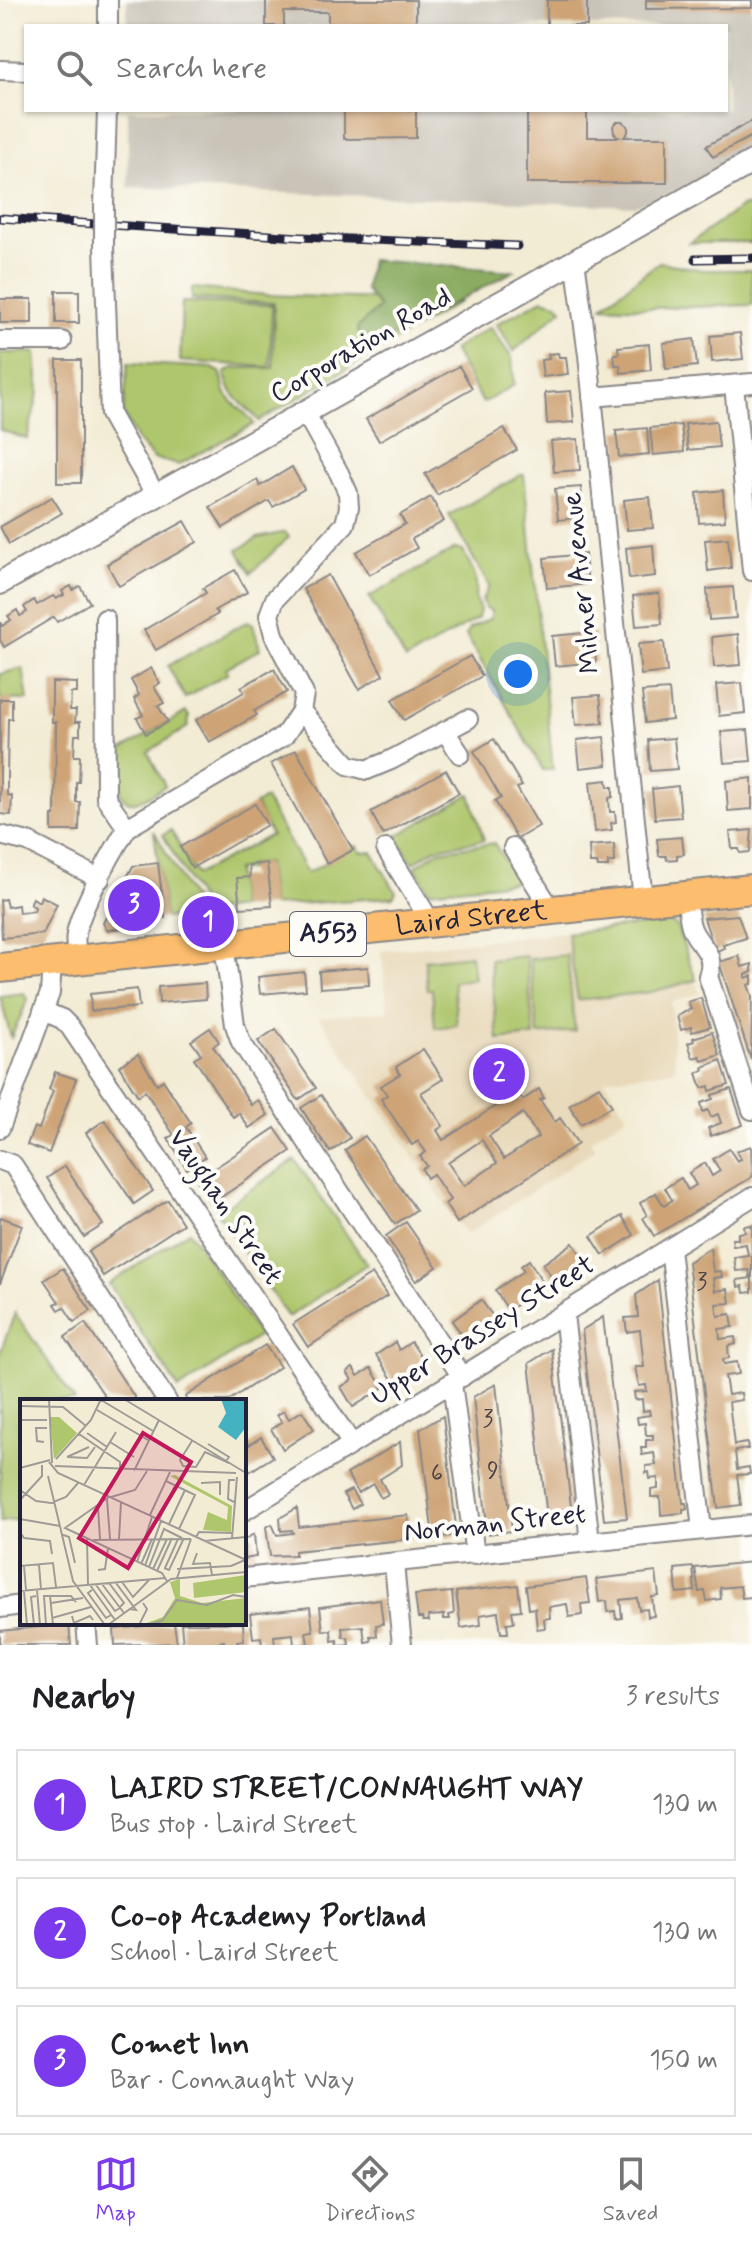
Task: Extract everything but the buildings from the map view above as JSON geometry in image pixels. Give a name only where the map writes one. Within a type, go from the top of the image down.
[{"type":"main road","name":"Laird Street","points":[[0,968],[752,889]]},
{"type":"street","points":[[108,0],[108,24]]},
{"type":"street","points":[[0,70],[24,71]]},
{"type":"street","points":[[107,112],[104,247],[110,414],[156,496]]},
{"type":"street","name":"Corporation Road","points":[[0,583],[752,162]]},
{"type":"street","name":"Milner Avenue","points":[[575,260],[592,397],[643,900]]},
{"type":"street","points":[[0,341],[62,341]]},
{"type":"street","points":[[592,397],[743,384],[752,571]]},
{"type":"street","points":[[0,1128],[50,993],[75,942],[78,925],[127,828],[284,736],[301,711],[304,694],[274,635],[269,615],[275,599],[345,524],[349,507],[348,493],[339,473],[305,412]]},
{"type":"street","points":[[105,619],[106,798],[127,828]]},
{"type":"street","points":[[301,711],[348,765],[367,770],[468,719]]},
{"type":"street","points":[[445,731],[460,754]]},
{"type":"street","points":[[0,835],[28,842],[100,879]]},
{"type":"street","points":[[513,848],[552,911]]},
{"type":"street","points":[[386,849],[432,924]]},
{"type":"street","points":[[686,896],[692,930],[703,943],[711,967],[708,976],[752,1110]]},
{"type":"street","points":[[224,945],[235,1025],[241,1042],[457,1380],[475,1555]]},
{"type":"street","name":"Vaughan Street","points":[[43,1011],[62,1019],[70,1027],[352,1444]]},
{"type":"street","points":[[0,1160],[13,1165],[166,1399]]},
{"type":"street","name":"Upper Brassey Street","points":[[246,1510],[752,1197]]},
{"type":"street","points":[[670,1248],[702,1530]]},
{"type":"street","points":[[564,1314],[590,1542]]},
{"type":"street","name":"Norman Street","points":[[246,1578],[752,1525]]},
{"type":"street","points":[[394,1564],[402,1645]]},
{"type":"street","points":[[0,1608],[20,1605]]},
{"type":"street","points":[[86,1625],[88,1645]]},
{"type":"shaded area","points":[[127,0],[752,0],[752,148],[682,188],[634,206],[128,187],[128,112],[728,112],[728,24],[127,24]]},
{"type":"shaded area","points":[[676,920],[700,993],[671,1002],[675,1070],[604,1079],[627,1116],[590,1140],[595,1149],[466,1235],[319,1017],[388,1011],[381,951]]},
{"type":"green space","points":[[743,206],[752,207],[752,243],[689,243]]},
{"type":"green space","points":[[370,260],[514,271],[363,352],[357,328],[379,307],[365,290]]},
{"type":"green space","points":[[659,262],[703,270],[752,270],[752,305],[602,306]]},
{"type":"green space","points":[[192,288],[267,295],[460,302],[259,421],[234,395],[225,373],[233,368],[273,368],[274,303],[192,299]]},
{"type":"green space","points":[[543,299],[557,303],[562,309],[514,351],[496,324]]},
{"type":"green space","points":[[182,302],[272,305],[270,367],[180,361]]},
{"type":"green space","points":[[490,327],[512,358],[514,385],[483,403],[453,350]]},
{"type":"green space","points":[[36,352],[39,391],[27,439],[0,430],[0,353]]},
{"type":"green space","points":[[128,363],[212,368],[220,372],[228,397],[254,424],[178,465],[153,458],[137,440],[123,413]]},
{"type":"green space","points":[[524,475],[553,770],[543,770],[466,635],[469,629],[491,618],[491,611],[482,600],[489,586],[449,515]]},
{"type":"green space","points":[[285,532],[289,537],[251,573],[238,550],[258,538]]},
{"type":"green space","points":[[455,549],[463,551],[474,573],[475,596],[480,610],[478,618],[406,660],[369,597]]},
{"type":"green space","points":[[248,621],[253,624],[260,649],[226,668],[228,673],[185,698],[168,666]]},
{"type":"green space","points":[[23,668],[28,700],[0,699],[0,674]]},
{"type":"green space","points":[[186,712],[189,716],[188,727],[148,752],[165,786],[135,802],[123,798],[119,783],[120,751]]},
{"type":"green space","points":[[470,794],[484,840],[436,848],[413,863],[400,843],[384,843]]},
{"type":"green space","points":[[265,799],[307,873],[357,846],[361,852],[372,852],[396,892],[393,897],[272,906],[267,863],[236,870],[240,908],[206,912],[163,835],[171,830],[196,875],[271,835],[255,804]]},
{"type":"green space","points":[[154,831],[200,913],[165,918]]},
{"type":"green space","points":[[494,843],[516,879],[514,882],[429,891],[415,867],[438,851]]},
{"type":"green space","points":[[670,922],[677,927],[696,980],[651,992],[578,1000],[567,933]]},
{"type":"green space","points":[[471,955],[474,979],[453,981],[457,1025],[435,1028],[432,989],[427,989],[425,960]]},
{"type":"green space","points":[[567,955],[575,1031],[538,1035],[530,959]]},
{"type":"green space","points":[[526,956],[534,1036],[498,1040],[490,960]]},
{"type":"green space","points":[[24,993],[28,999],[11,1038],[0,996]]},
{"type":"green space","points":[[295,1160],[367,1264],[288,1317],[217,1212]]},
{"type":"green space","points":[[189,1231],[259,1336],[179,1389],[109,1284]]},
{"type":"green space","points":[[15,1313],[74,1399],[20,1399],[20,1519],[0,1522],[0,1353]]},
{"type":"railway","points":[[0,218],[300,237],[517,246]]},
{"type":"railway","points":[[695,259],[752,258]]},
{"type":"place","name":"Comet Inn","points":[[134,905]]},
{"type":"place","name":"LAIRD STREET/CONNAUGHT WAY","points":[[208,922]]},
{"type":"place","name":"Co-op Academy Portland","points":[[499,1074]]}]
